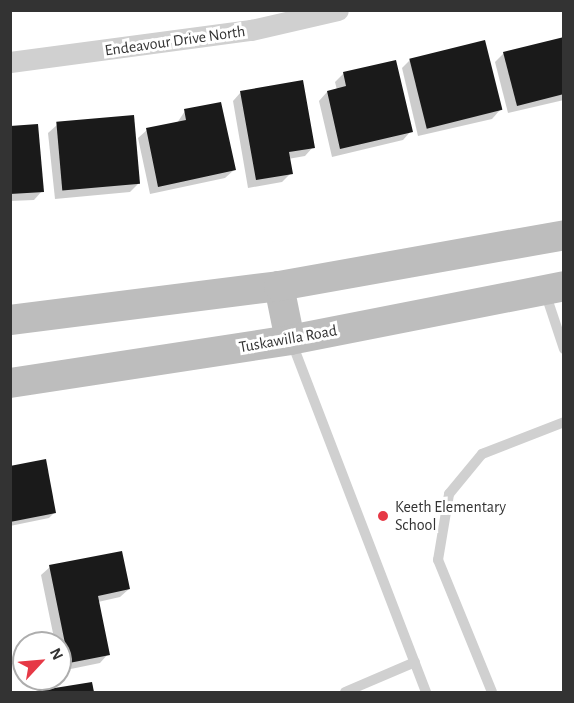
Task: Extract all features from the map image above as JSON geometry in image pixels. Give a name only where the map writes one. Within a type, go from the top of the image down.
[{"type":"main road","points":[[10,320],[279,286],[564,235]]},
{"type":"main road","points":[[529,243],[554,288]]},
{"type":"main road","points":[[279,286],[291,340]]},
{"type":"main road","name":"Tuskawilla Road","points":[[10,383],[291,340],[554,288]]},
{"type":"street","name":"Endeavour Drive North","points":[[10,62],[251,30],[338,10]]},
{"type":"lane","points":[[554,288],[564,349]]},
{"type":"lane","points":[[291,340],[426,693]]},
{"type":"lane","points":[[492,693],[438,560],[449,494],[482,454],[564,422]]},
{"type":"lane","points":[[345,693],[415,662]]},
{"type":"building","points":[[564,37],[564,94],[517,106],[503,52]]},
{"type":"building","points":[[485,40],[502,110],[427,129],[409,59]]},
{"type":"building","points":[[396,60],[413,132],[340,149],[327,91],[346,86],[343,72]]},
{"type":"building","points":[[303,80],[315,148],[289,152],[293,174],[256,180],[240,91]]},
{"type":"building","points":[[221,102],[236,170],[158,187],[146,128],[186,120],[184,109]]},
{"type":"building","points":[[134,115],[140,184],[62,191],[56,122]]},
{"type":"building","points":[[38,124],[44,192],[10,194],[10,126]]},
{"type":"building","points":[[46,459],[56,513],[10,522],[10,466]]},
{"type":"building","points":[[122,551],[130,589],[98,596],[110,655],[72,662],[72,631],[62,631],[49,565]]},
{"type":"building","points":[[92,682],[94,692],[36,692],[72,691],[72,685]]},
{"type":"place","name":"Keeth Elementary School","points":[[383,516]]}]
